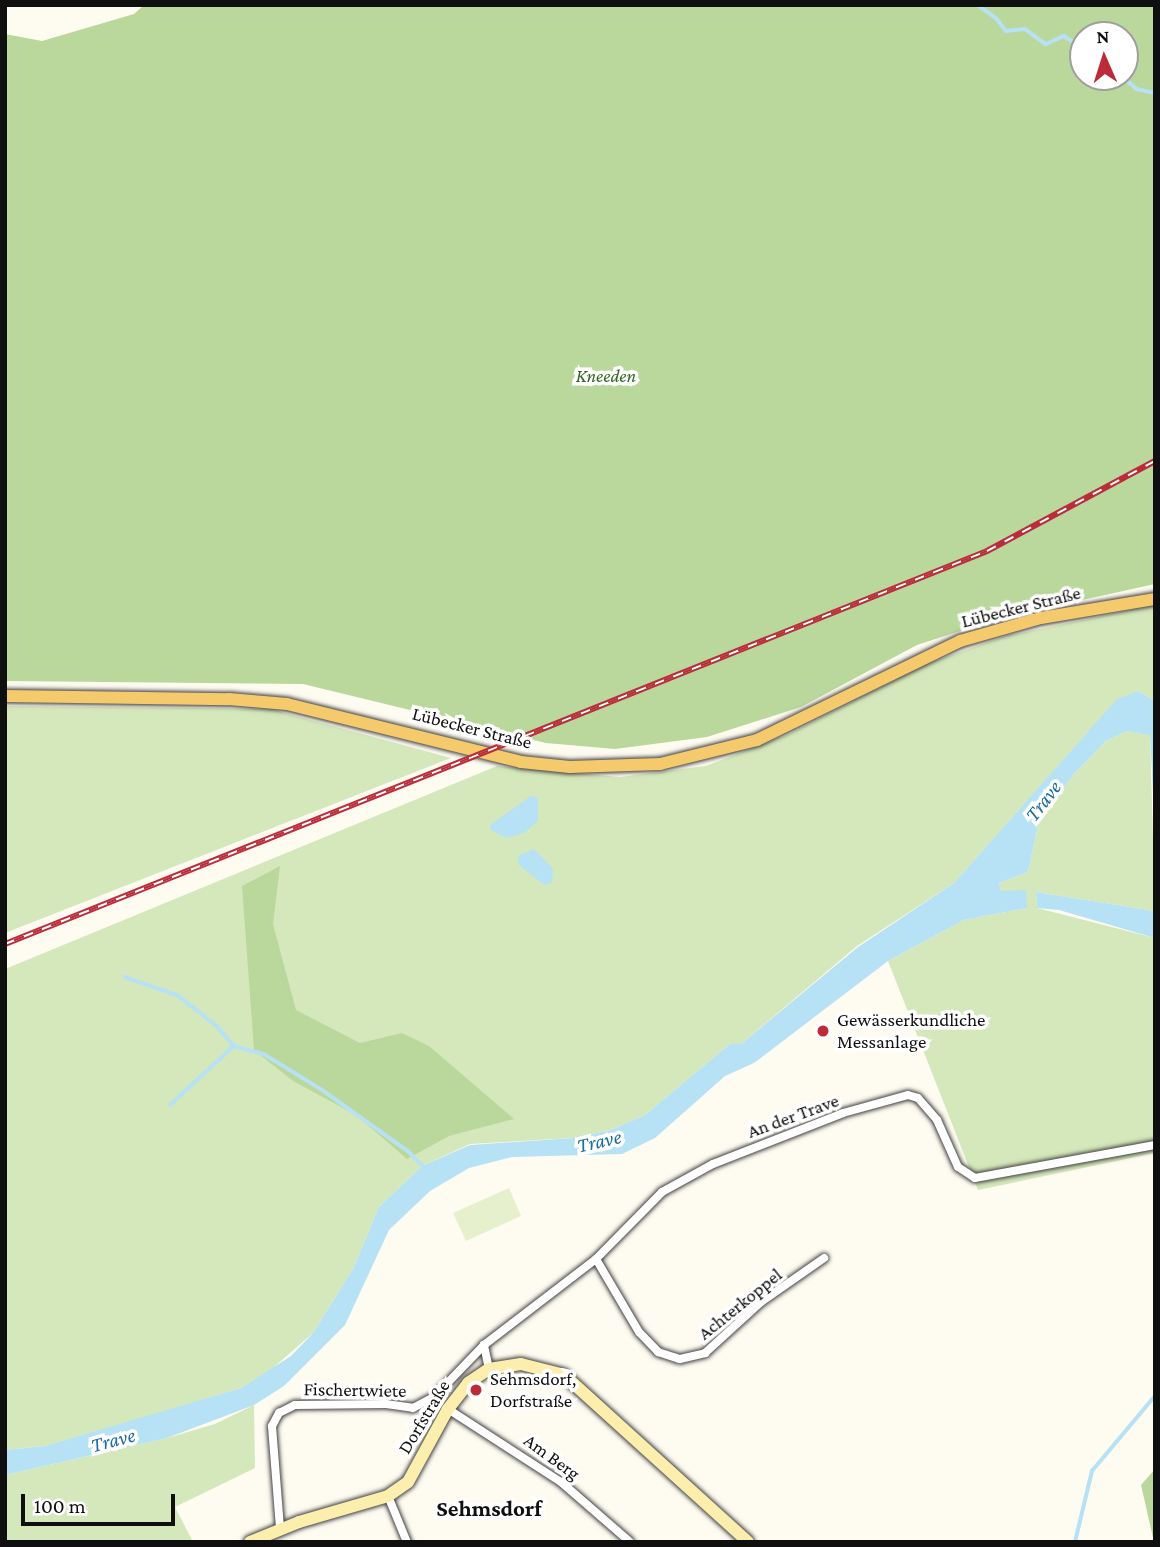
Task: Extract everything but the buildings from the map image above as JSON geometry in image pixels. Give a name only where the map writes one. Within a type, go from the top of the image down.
[{"type":"main road","name":"Lübecker Straße","points":[[5,696],[229,699],[286,704],[521,762],[570,767],[660,764],[757,740],[960,642],[1041,618],[1155,598]]},
{"type":"main road","points":[[489,1369],[521,1364],[564,1375],[748,1542]]},
{"type":"main road","name":"Dorfstraße","points":[[250,1542],[280,1528],[388,1496],[408,1482],[448,1409],[468,1383],[489,1369]]},
{"type":"street","name":"An der Trave","points":[[484,1345],[596,1259],[662,1192],[713,1164],[843,1113],[908,1095],[927,1105],[958,1167],[975,1178],[1155,1145]]},
{"type":"street","name":"Achterkoppel","points":[[596,1259],[639,1332],[658,1352],[680,1359],[705,1353],[761,1302],[824,1258]]},
{"type":"street","points":[[484,1345],[489,1369]]},
{"type":"street","name":"Fischertwiete","points":[[280,1528],[272,1426],[279,1413],[295,1405],[386,1404],[413,1408],[434,1397],[484,1345]]},
{"type":"street","name":"Am Berg","points":[[448,1409],[561,1482],[629,1542]]},
{"type":"street","points":[[388,1496],[407,1542]]},
{"type":"green space","name":"Kneeden","points":[[144,5],[1155,5],[1155,584],[1000,618],[917,645],[801,707],[707,737],[615,749],[546,743],[303,684],[5,681],[5,34],[42,41],[134,14]]},
{"type":"green space","points":[[1155,605],[1155,701],[1138,691],[1089,731],[954,883],[857,946],[741,1044],[730,1044],[645,1115],[611,1130],[574,1138],[470,1144],[422,1166],[379,1207],[353,1269],[313,1333],[266,1374],[241,1388],[166,1411],[45,1446],[5,1450],[5,969],[497,766],[620,777],[706,766],[787,735],[926,664],[1006,636]]},
{"type":"green space","points":[[5,706],[270,709],[451,758],[5,933]]},
{"type":"green space","points":[[1127,731],[1150,734],[1155,911],[1036,892],[1037,908],[1155,938],[1155,1153],[978,1190],[888,961],[964,920],[1027,908],[1001,891],[999,883],[1028,872],[1039,821],[1074,774],[1106,741]]},
{"type":"green space","points":[[280,866],[273,924],[296,1010],[360,1043],[402,1033],[429,1046],[514,1119],[449,1136],[407,1159],[356,1115],[293,1081],[254,1050],[242,886]]},
{"type":"green space","points":[[509,1188],[521,1216],[466,1241],[453,1213]]},
{"type":"green space","points":[[254,1405],[255,1468],[175,1507],[193,1542],[5,1542],[5,1475],[167,1438],[215,1424]]},
{"type":"green space","points":[[1155,1469],[1155,1542],[1154,1542],[1141,1485]]},
{"type":"water","name":"Trave","points":[[1138,691],[1155,701],[1155,831],[1150,735],[1127,731],[1106,741],[1074,774],[1039,821],[1028,872],[999,883],[1001,891],[1026,890],[1027,908],[964,920],[888,961],[754,1063],[725,1076],[655,1138],[622,1154],[512,1157],[469,1168],[430,1191],[389,1230],[345,1325],[284,1386],[254,1405],[167,1438],[5,1475],[5,1450],[45,1446],[241,1388],[291,1356],[313,1333],[353,1269],[379,1207],[422,1166],[470,1145],[574,1138],[611,1130],[645,1115],[730,1044],[741,1044],[858,947],[954,883],[1116,700]]},
{"type":"water","points":[[531,796],[538,798],[538,821],[524,833],[506,838],[491,830],[490,825]]},
{"type":"water","points":[[534,849],[553,869],[552,882],[544,885],[518,864],[519,855]]},
{"type":"water","points":[[1036,892],[1155,911],[1155,938],[1059,910],[1037,908]]},
{"type":"waterway","points":[[978,5],[997,19],[1006,31],[1025,29],[1046,44],[1064,36],[1069,39]]},
{"type":"waterway","points":[[1139,89],[1155,93]]},
{"type":"waterway","points":[[125,977],[177,995],[216,1025],[234,1046],[264,1054],[321,1089],[408,1151],[426,1169]]},
{"type":"waterway","points":[[170,1105],[234,1046]]},
{"type":"waterway","points":[[1075,1542],[1092,1471],[1155,1396]]},
{"type":"railway","points":[[5,944],[987,551],[1155,461]]},
{"type":"place","name":"Gewässerkundliche Messanlage","points":[[823,1031]]},
{"type":"place","name":"Sehmsdorf, Dorfstraße","points":[[476,1390]]},
{"type":"district","name":"Sehmsdorf","points":[[489,1508]]}]
